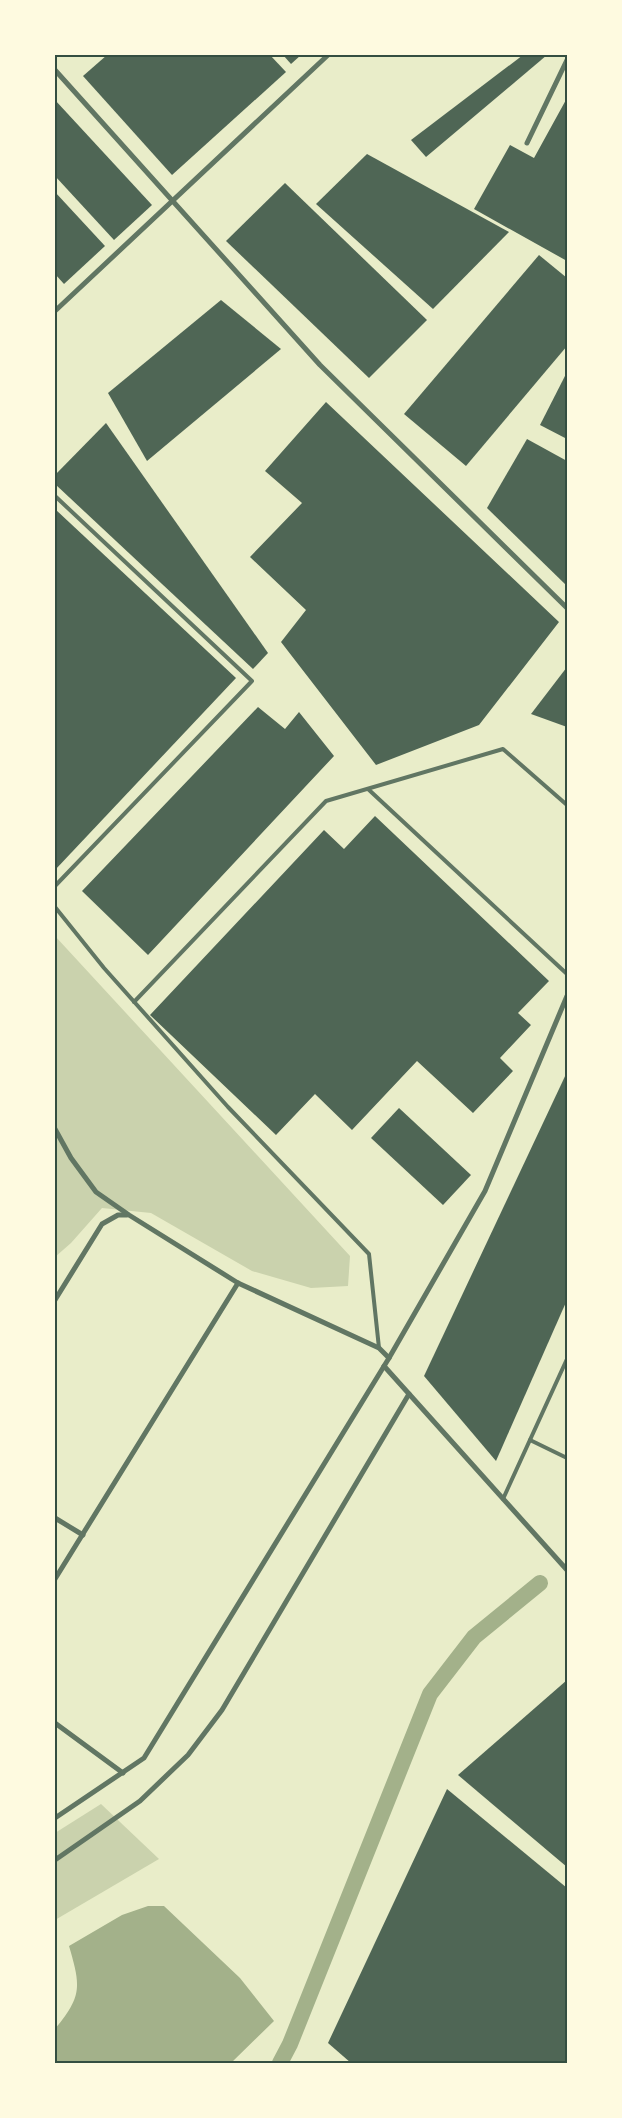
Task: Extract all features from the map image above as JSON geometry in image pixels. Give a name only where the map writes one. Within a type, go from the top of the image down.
[{"type":"street","points":[[55,311],[328,55]]},
{"type":"street","points":[[527,143],[567,60]]},
{"type":"street","points":[[55,70],[320,365],[567,608]]},
{"type":"street","points":[[55,1818],[144,1758],[389,1358],[485,1191],[567,996]]},
{"type":"street","points":[[55,1129],[71,1158],[96,1192],[129,1215],[238,1283],[379,1348],[389,1358]]},
{"type":"street","points":[[55,1300],[102,1224],[118,1216],[129,1215]]},
{"type":"street","points":[[55,1579],[238,1283]]},
{"type":"street","points":[[384,1366],[567,1570]]},
{"type":"street","points":[[55,1860],[140,1801],[188,1755],[222,1710],[409,1394]]},
{"type":"street","points":[[55,1518],[83,1535]]},
{"type":"street","points":[[55,1723],[123,1773]]},
{"type":"lane","points":[[55,496],[252,681],[55,886]]},
{"type":"lane","points":[[134,1002],[326,801],[503,749],[567,805]]},
{"type":"lane","points":[[368,789],[567,974]]},
{"type":"lane","points":[[55,907],[104,968],[228,1107],[369,1254],[379,1348]]},
{"type":"lane","points":[[503,1499],[567,1359]]},
{"type":"lane","points":[[530,1440],[567,1458]]},
{"type":"shaded area","points":[[55,936],[350,1256],[348,1286],[311,1288],[252,1271],[151,1213],[102,1208],[71,1243],[55,1257]]},
{"type":"shaded area","points":[[101,1804],[159,1859],[55,1920],[55,1833]]},
{"type":"shaded area","points":[[148,1906],[164,1906],[240,1978],[274,2021],[231,2063],[56,2063],[55,2029],[70,2008],[77,1990],[76,1972],[69,1946],[122,1915]]},
{"type":"building","points":[[107,55],[270,55],[286,72],[172,175],[83,76]]},
{"type":"building","points":[[283,55],[301,55],[291,64]]},
{"type":"building","points":[[523,55],[547,55],[426,157],[411,140]]},
{"type":"building","points":[[567,98],[567,261],[474,209],[510,145],[534,158]]},
{"type":"building","points":[[55,100],[152,205],[114,240],[55,176]]},
{"type":"building","points":[[367,154],[509,232],[433,309],[316,204]]},
{"type":"building","points":[[285,183],[427,320],[369,378],[226,241]]},
{"type":"building","points":[[55,192],[105,246],[64,284],[55,274]]},
{"type":"building","points":[[539,255],[567,278],[567,346],[466,466],[404,414]]},
{"type":"building","points":[[221,300],[281,349],[147,461],[108,393]]},
{"type":"building","points":[[567,372],[567,439],[540,425]]},
{"type":"building","points":[[326,402],[559,622],[479,725],[376,765],[281,642],[306,610],[250,557],[302,503],[265,471]]},
{"type":"building","points":[[106,423],[268,653],[253,669],[55,484],[55,475]]},
{"type":"building","points":[[527,439],[567,461],[567,586],[487,508]]},
{"type":"building","points":[[55,509],[236,678],[55,870]]},
{"type":"building","points":[[567,667],[567,727],[531,714]]},
{"type":"building","points":[[258,707],[285,729],[299,712],[334,756],[148,955],[82,891]]},
{"type":"building","points":[[375,816],[549,981],[518,1013],[531,1025],[500,1058],[513,1071],[473,1113],[417,1061],[352,1130],[315,1094],[276,1135],[150,1015],[324,830],[344,849]]},
{"type":"building","points":[[567,1072],[567,1300],[496,1461],[424,1376]]},
{"type":"building","points":[[399,1108],[471,1175],[443,1205],[371,1138]]},
{"type":"building","points":[[567,1680],[567,1867],[458,1775]]},
{"type":"building","points":[[447,1789],[567,1888],[567,2063],[351,2063],[328,2043]]},
{"type":"waterway","points":[[280,2063],[290,2044],[430,1694],[474,1637],[540,1583]]}]
